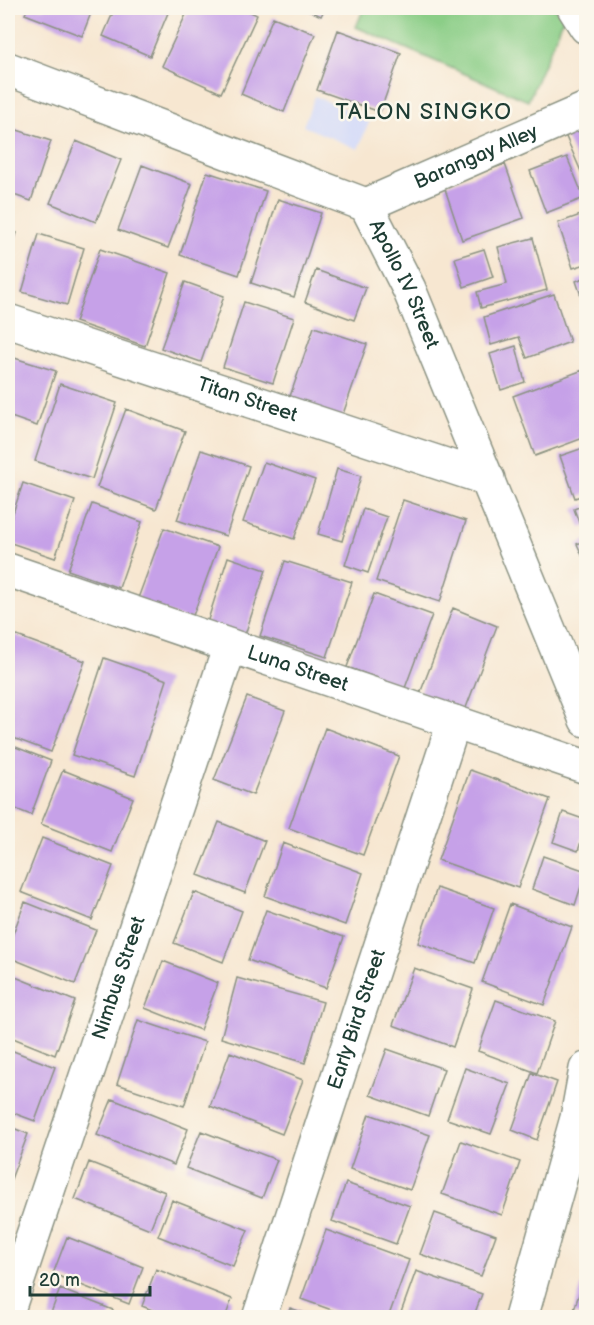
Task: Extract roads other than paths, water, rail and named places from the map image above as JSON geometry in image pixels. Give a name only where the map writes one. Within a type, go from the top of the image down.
[{"type":"street","points":[[574,8],[586,27]]},
{"type":"street","name":"Apollo IV Street","points":[[8,69],[366,205],[409,289],[586,720]]},
{"type":"street","name":"Barangay Alley","points":[[366,205],[586,109]]},
{"type":"street","name":"Titan Street","points":[[8,321],[488,479]]},
{"type":"street","name":"Luna Street","points":[[8,570],[586,767]]},
{"type":"street","name":"Nimbus Street","points":[[8,1310],[230,646]]},
{"type":"street","name":"Early Bird Street","points":[[259,1317],[454,722]]},
{"type":"street","points":[[521,1317],[581,1119],[586,1069]]},
{"type":"district","name":"TALON SINGKO","points":[[424,112]]}]
